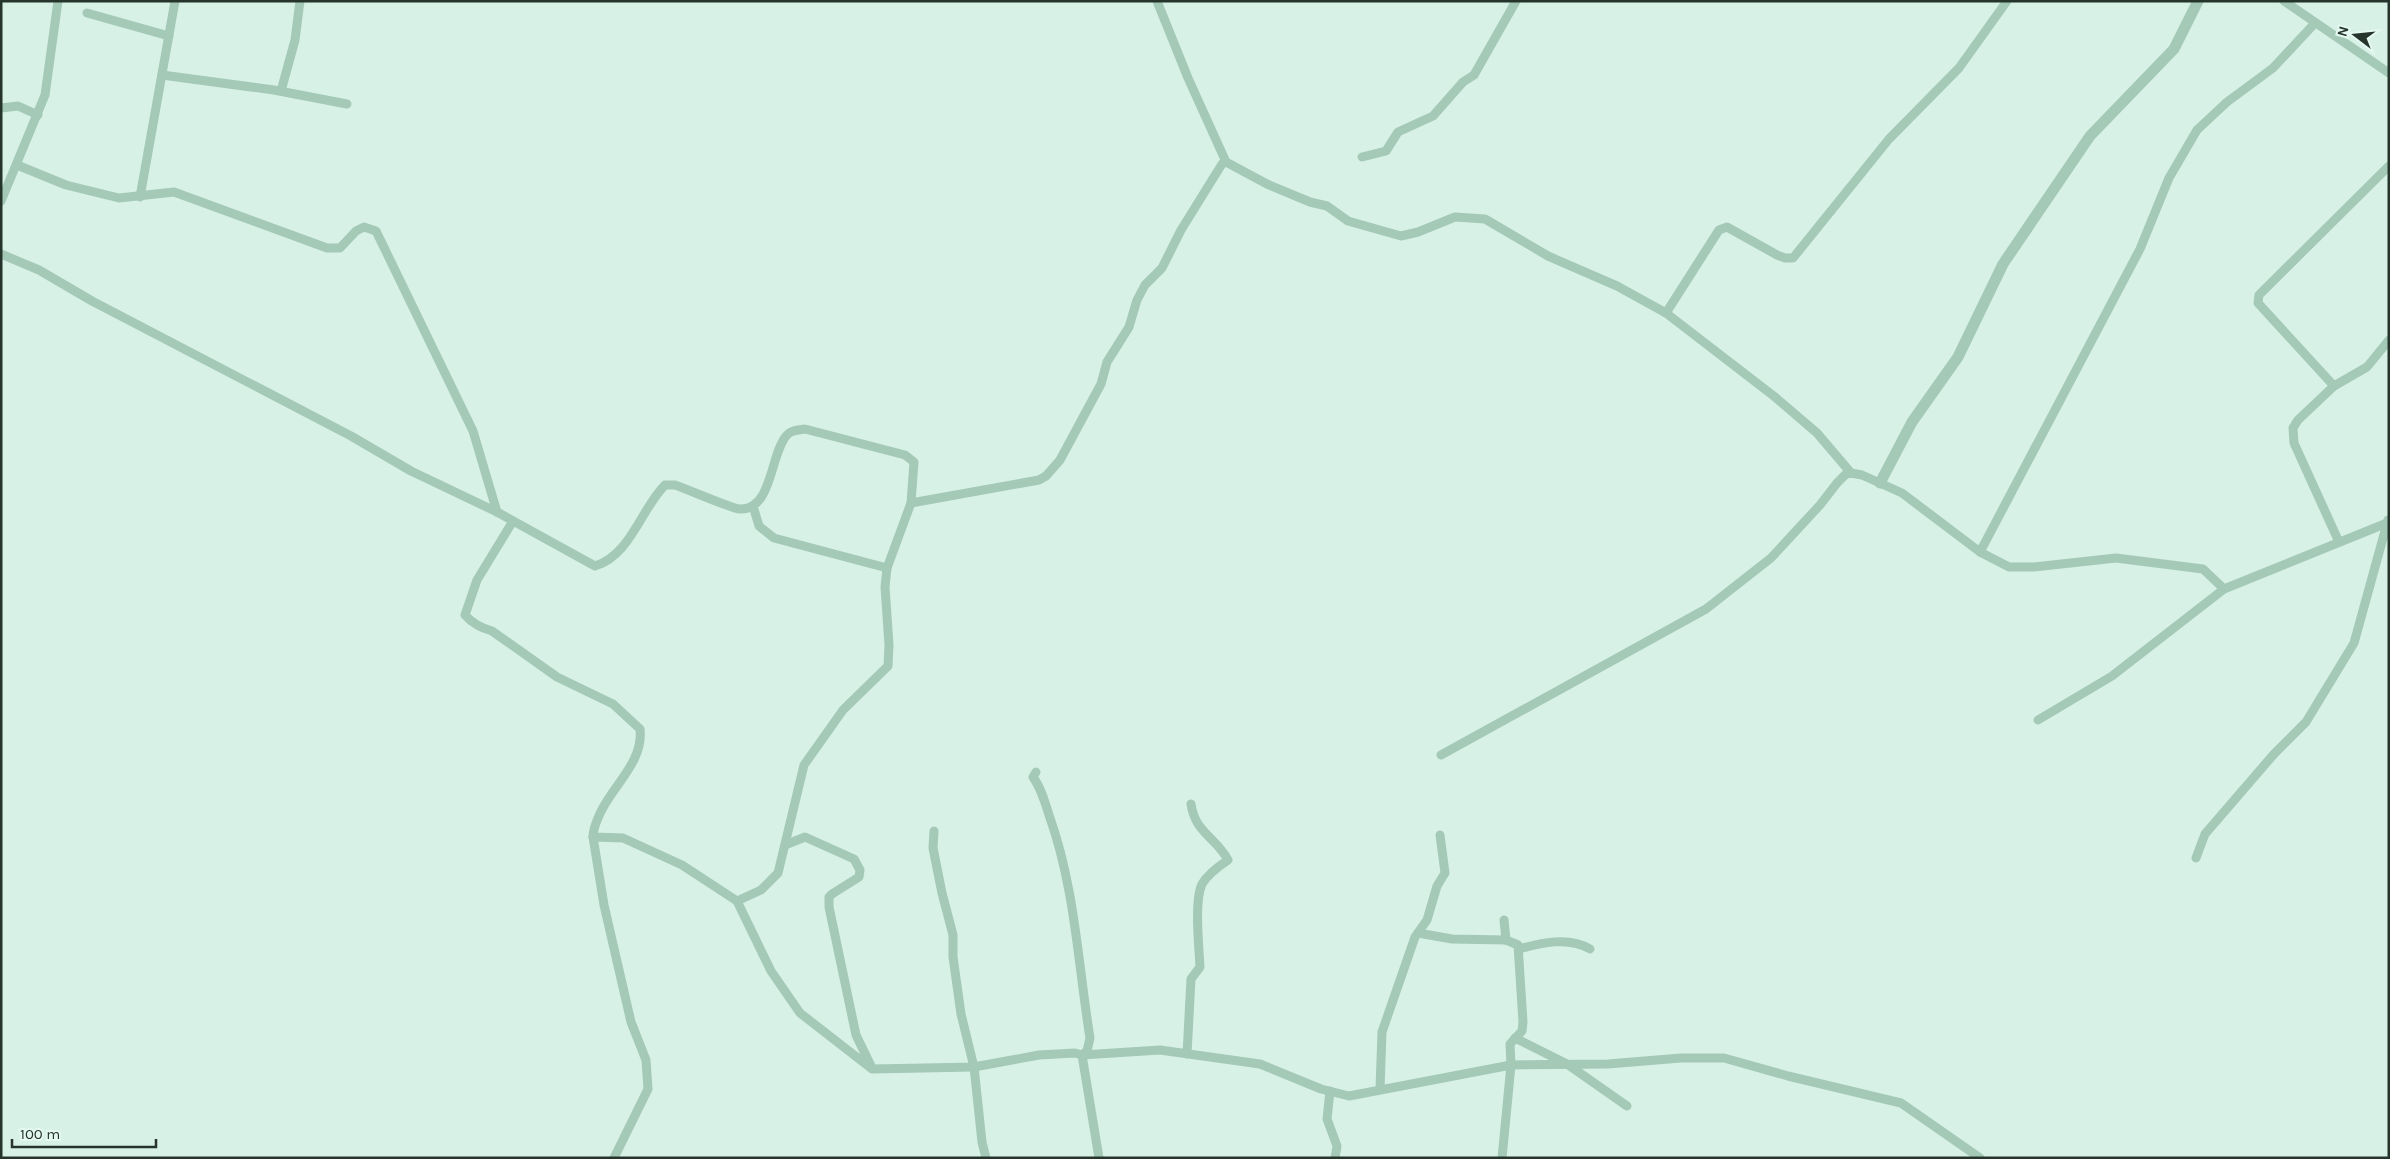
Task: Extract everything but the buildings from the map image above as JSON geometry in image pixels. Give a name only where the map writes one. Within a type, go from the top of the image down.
[{"type":"street","points":[[1,201],[38,115],[49,68],[58,1]]},
{"type":"street","points":[[140,197],[175,1]]},
{"type":"street","points":[[281,91],[295,40],[300,1]]},
{"type":"street","points":[[1157,1],[1188,78],[1226,162],[1267,184],[1310,202],[1327,206],[1348,221],[1401,236],[1418,232],[1455,216],[1485,219],[1548,256],[1617,286],[1666,313],[1775,397],[1816,433],[1851,473]]},
{"type":"street","points":[[1362,157],[1386,151],[1398,132],[1433,116],[1463,82],[1474,74],[1516,1]]},
{"type":"street","points":[[1666,313],[1719,230],[1727,227],[1777,255],[1793,258],[1889,139],[1959,68],[2007,1]]},
{"type":"street","points":[[1880,484],[1912,422],[1958,357],[2009,256],[2090,136],[2174,49],[2198,1]]},
{"type":"street","points":[[2284,1],[2389,73]]},
{"type":"street","points":[[87,13],[169,36]]},
{"type":"street","points":[[1980,552],[2140,249],[2169,178],[2197,130],[2227,102],[2273,68],[2315,23]]},
{"type":"street","points":[[162,75],[281,91],[347,104]]},
{"type":"street","points":[[1,108],[18,106],[38,115]]},
{"type":"street","points":[[911,503],[1039,480],[1046,476],[1060,460],[1101,384],[1107,362],[1129,326],[1137,300],[1145,285],[1162,268],[1181,230],[1222,164],[1226,162]]},
{"type":"street","points":[[17,165],[66,184],[119,198],[174,192],[327,248],[340,248],[356,231],[364,227],[376,231],[473,431],[497,512]]},
{"type":"street","points":[[2334,386],[2258,303],[2259,295],[2389,166]]},
{"type":"street","points":[[1,254],[39,270],[92,301],[351,436],[419,476],[497,512],[595,566],[608,562],[621,548],[665,485],[675,485],[739,509],[753,506],[762,496],[787,435],[805,429],[905,455],[914,462],[911,503],[887,568],[885,587],[889,645],[888,666],[843,710],[804,765],[778,873],[769,884],[737,902]]},
{"type":"street","points":[[2339,542],[2294,443],[2293,428],[2298,420],[2334,386],[2367,367],[2389,340]]},
{"type":"street","points":[[1441,755],[1706,609],[1771,558],[1820,506],[1836,483],[1846,474],[1862,475],[1902,494],[1980,552],[2009,567],[2034,567],[2116,558],[2203,569],[2224,588]]},
{"type":"street","points":[[753,506],[759,526],[774,538],[887,568]]},
{"type":"street","points":[[2038,720],[2112,676],[2224,588],[2339,542],[2388,520]]},
{"type":"street","points":[[2196,858],[2205,834],[2274,754],[2306,722],[2354,643],[2388,520]]},
{"type":"street","points":[[513,521],[478,580],[466,615],[470,622],[492,631],[557,677],[613,704],[640,729],[640,747],[635,760],[603,804],[593,832],[604,905],[631,1022],[646,1060],[648,1089],[614,1158]]},
{"type":"street","points":[[1036,772],[1033,777],[1038,784],[1054,829],[1064,865],[1080,960],[1090,1038],[1087,1051],[1082,1055]]},
{"type":"street","points":[[1187,1054],[1191,980],[1200,966],[1197,935],[1199,897],[1202,884],[1212,872],[1228,860],[1223,849],[1198,826],[1193,818],[1191,804]]},
{"type":"street","points":[[934,830],[934,848],[942,893],[953,935],[953,957],[961,1014],[974,1067],[982,1142],[986,1158]]},
{"type":"street","points":[[1380,1089],[1382,1032],[1418,933],[1427,920],[1437,886],[1444,873],[1440,835]]},
{"type":"street","points":[[593,837],[623,838],[682,865],[737,902],[771,971],[800,1013],[872,1068],[974,1067],[1039,1055],[1075,1053],[1082,1055],[1160,1050],[1260,1064],[1330,1091],[1349,1096],[1511,1064],[1567,1064],[1724,1058],[1788,1076],[1901,1103],[1980,1158]]},
{"type":"street","points":[[785,844],[805,837],[854,859],[859,865],[859,877],[832,894],[829,907],[856,1035],[872,1068]]},
{"type":"street","points":[[1504,920],[1506,940]]},
{"type":"street","points":[[1418,933],[1452,940],[1506,940],[1518,945],[1523,1022],[1522,1031],[1510,1044],[1511,1064],[1502,1158]]},
{"type":"street","points":[[1519,949],[1560,942],[1582,944],[1590,949]]},
{"type":"street","points":[[1515,1038],[1567,1064],[1626,1106]]},
{"type":"street","points":[[1082,1055],[1099,1158]]},
{"type":"street","points":[[1330,1091],[1327,1120],[1337,1146],[1335,1158]]}]
